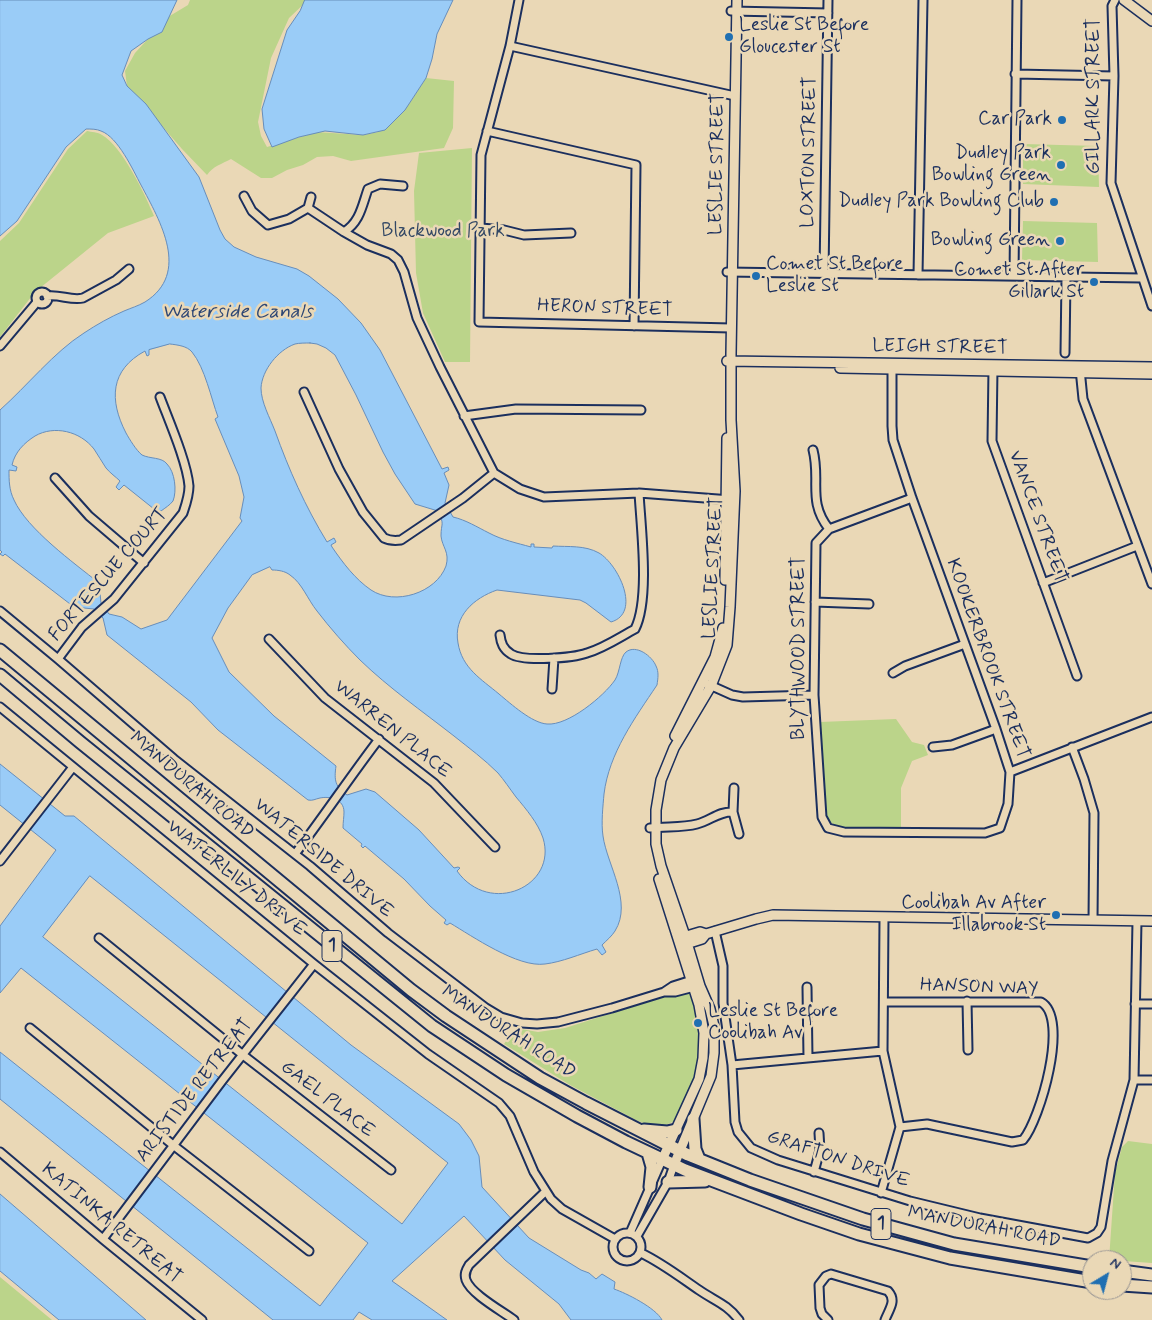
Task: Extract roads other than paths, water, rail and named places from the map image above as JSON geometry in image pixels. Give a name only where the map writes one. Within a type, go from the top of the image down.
[{"type":"highway","name":"MANDURAH ROAD","points":[[0,650],[360,948],[446,1016],[540,1078],[674,1148],[750,1180],[872,1222],[954,1244],[1082,1265]]},
{"type":"highway","name":"MANDURAH ROAD","points":[[0,675],[87,748],[432,1026],[506,1075],[577,1116],[662,1160],[801,1214],[859,1234],[950,1258],[1082,1280]]},
{"type":"highway","points":[[693,1119],[699,1159]]},
{"type":"highway","points":[[633,1128],[657,1132],[676,1130]]},
{"type":"highway","points":[[648,1153],[652,1167],[650,1187]]},
{"type":"highway","points":[[668,1182],[714,1181]]},
{"type":"highway","points":[[1132,1272],[1152,1274]]},
{"type":"highway","points":[[1132,1286],[1152,1288]]},
{"type":"street","points":[[519,0],[510,46],[480,155],[481,228],[504,230],[524,235],[571,233]]},
{"type":"street","name":"LESLIE STREET","points":[[731,0],[734,11]]},
{"type":"street","name":"LESLIE STREET","points":[[674,1165],[676,1130],[699,1079],[703,1058],[704,1033],[695,983],[661,866],[653,828],[661,780],[674,748],[727,645],[730,607],[731,498],[728,328],[734,11],[737,0]]},
{"type":"street","name":"LOXTON STREET","points":[[824,274],[828,0]]},
{"type":"street","points":[[918,275],[923,0]]},
{"type":"street","points":[[1014,276],[1017,0]]},
{"type":"street","name":"GILLARK STREET","points":[[1114,0],[1112,6],[1114,76],[1111,184],[1152,306]]},
{"type":"street","points":[[1124,0],[1152,21]]},
{"type":"street","points":[[734,11],[828,13]]},
{"type":"street","points":[[510,46],[732,95]]},
{"type":"street","points":[[1015,74],[1114,76]]},
{"type":"street","points":[[486,131],[636,165],[634,326]]},
{"type":"street","points":[[344,232],[352,227],[358,218],[368,189],[380,184],[403,186]]},
{"type":"street","points":[[244,196],[252,211],[268,225],[289,219],[308,208],[311,197]]},
{"type":"street","points":[[308,208],[344,232],[367,245],[391,254],[398,260],[404,272],[417,318],[464,416],[494,473],[520,489],[544,498],[639,493],[731,498]]},
{"type":"street","name":"HERON STREET","points":[[481,228],[479,322],[728,328]]},
{"type":"street","points":[[0,346],[37,302],[45,304],[48,300],[47,296],[54,295],[77,300],[116,280],[129,269]]},
{"type":"street","points":[[729,272],[1142,278]]},
{"type":"street","points":[[1065,353],[1066,278]]},
{"type":"street","name":"LEIGH STREET","points":[[729,364],[1080,369],[1152,368]]},
{"type":"street","name":"KOOKERBROOK STREET","points":[[828,828],[844,832],[985,834],[1000,828],[1008,804],[1010,772],[893,440],[892,366]]},
{"type":"street","name":"VANCE STREET","points":[[993,368],[992,441],[1077,676]]},
{"type":"street","points":[[1080,369],[1083,398],[1152,584]]},
{"type":"street","name":"LEIGH STREET","points":[[1080,369],[1152,374]]},
{"type":"street","points":[[304,392],[339,469],[363,512],[384,538],[393,541],[401,540],[463,498],[494,473]]},
{"type":"street","name":"FORTESCUE COURT","points":[[58,659],[82,627],[114,600],[183,513],[189,488],[187,473],[160,397]]},
{"type":"street","points":[[464,416],[522,409],[641,410]]},
{"type":"street","points":[[813,450],[817,464],[816,505],[820,518],[829,529],[912,498]]},
{"type":"street","points":[[55,478],[89,516],[144,563]]},
{"type":"street","points":[[500,635],[504,649],[516,656],[554,658],[590,652],[635,629],[641,610],[643,564],[639,493]]},
{"type":"street","name":"BLYTHWOOD STREET","points":[[828,828],[820,810],[814,695],[816,543],[829,529]]},
{"type":"street","points":[[1043,583],[1137,546]]},
{"type":"street","points":[[815,602],[869,604]]},
{"type":"street","name":"WATERSIDE DRIVE","points":[[0,611],[174,759],[295,854],[388,934],[486,1008],[501,1017],[522,1023],[558,1022],[664,992],[675,992],[695,983]]},
{"type":"street","name":"WARREN PLACE","points":[[269,639],[325,698],[434,783],[495,847]]},
{"type":"street","points":[[893,673],[905,666],[965,644]]},
{"type":"street","points":[[552,689],[554,658]]},
{"type":"street","points":[[707,684],[732,696],[814,695]]},
{"type":"street","name":"WATERLILY DRIVE","points":[[0,707],[314,964],[428,1054],[499,1103],[510,1116],[545,1192],[562,1209],[615,1239]]},
{"type":"street","points":[[1010,772],[1152,717]]},
{"type":"street","points":[[933,747],[952,745],[996,729]]},
{"type":"street","points":[[295,854],[325,816],[354,772],[379,739]]},
{"type":"street","points":[[1072,747],[1094,813],[1093,920]]},
{"type":"street","points":[[0,862],[73,767]]},
{"type":"street","points":[[734,788],[734,812],[738,834]]},
{"type":"street","points":[[653,828],[699,824],[726,811],[734,812]]},
{"type":"street","points":[[682,941],[702,939],[706,934],[715,931],[756,918],[773,916],[1152,921]]},
{"type":"street","points":[[881,1193],[900,1127],[883,1051],[884,918]]},
{"type":"street","points":[[1137,921],[1134,1080],[1152,1080]]},
{"type":"street","name":"GRAFTON DRIVE","points":[[715,931],[723,966],[723,1003],[732,1065],[735,1122],[738,1132],[745,1141],[751,1148],[760,1153],[910,1202],[980,1218],[1088,1238],[1097,1233],[1101,1227],[1112,1161],[1134,1080]]},
{"type":"street","name":"GAEL PLACE","points":[[100,938],[242,1055],[391,1170]]},
{"type":"street","name":"ARISTIDE RETREAT","points":[[103,1240],[222,1080],[314,964]]},
{"type":"street","name":"LESLIE STREET","points":[[662,1160],[674,1148],[693,1119],[711,1076],[714,1053],[714,1026],[710,1008],[695,983]]},
{"type":"street","points":[[807,987],[808,1058]]},
{"type":"street","name":"HANSON WAY","points":[[884,1002],[1041,1002],[1049,1009],[1052,1022],[1052,1059],[1049,1078],[1029,1130],[1023,1140],[1012,1142],[927,1124],[900,1127]]},
{"type":"street","points":[[967,1002],[968,1050]]},
{"type":"street","points":[[1135,1004],[1152,1004]]},
{"type":"street","points":[[30,1028],[173,1145],[309,1251]]},
{"type":"street","points":[[732,1065],[883,1051]]},
{"type":"street","points":[[814,1172],[820,1150],[820,1134]]},
{"type":"street","name":"KATINKA RETREAT","points":[[0,1152],[103,1240],[202,1320]]},
{"type":"street","points":[[634,1234],[650,1187],[662,1160]]},
{"type":"street","points":[[634,1234],[668,1182],[674,1165]]},
{"type":"street","points":[[514,1320],[475,1292],[466,1281],[464,1273],[468,1265],[545,1192]]},
{"type":"street","points":[[620,1234],[634,1234],[642,1247],[641,1253],[638,1258],[626,1262],[616,1256],[613,1251],[613,1245],[615,1239],[620,1234]]},
{"type":"street","points":[[641,1253],[654,1259],[707,1296],[732,1310],[739,1320]]},
{"type":"street","points":[[825,1319],[820,1308],[820,1285],[822,1280],[831,1274],[888,1291],[893,1296],[893,1301],[885,1320]]},
{"type":"water","name":"Waterside Canals","points":[[0,0],[177,0],[162,32],[131,51],[122,75],[127,86],[146,104],[199,177],[225,239],[234,247],[256,257],[297,269],[309,276],[338,299],[361,323],[380,350],[442,469],[448,467],[449,470],[444,473],[449,485],[445,503],[453,517],[499,538],[531,547],[531,544],[534,544],[534,547],[576,547],[594,550],[613,567],[624,588],[625,609],[620,617],[611,622],[580,600],[497,590],[480,598],[467,609],[462,616],[457,633],[460,652],[473,672],[522,712],[541,723],[547,724],[556,723],[575,715],[603,694],[615,680],[622,657],[626,652],[634,649],[639,650],[651,658],[656,666],[658,673],[657,685],[617,750],[611,764],[604,794],[603,836],[620,896],[621,908],[620,920],[615,931],[602,945],[606,952],[602,955],[597,949],[558,962],[534,964],[496,950],[450,923],[447,925],[444,923],[446,920],[404,879],[365,846],[363,848],[362,844],[343,828],[344,812],[339,801],[328,798],[308,800],[218,730],[191,702],[107,635],[103,618],[94,609],[74,607],[5,554],[3,556],[0,554],[2,552],[0,550],[0,410],[51,359],[73,341],[108,318],[145,302],[159,290],[166,277],[169,262],[163,230],[129,163],[113,140],[107,134],[96,129],[86,129],[66,147],[17,221],[0,236]],"holes":[[[310,343],[326,348],[335,355],[383,452],[415,504],[438,511],[442,522],[441,536],[447,561],[441,575],[424,590],[403,597],[391,597],[381,595],[365,586],[340,559],[332,547],[331,545],[336,542],[334,538],[327,542],[298,488],[266,410],[261,388],[264,374],[277,356],[295,344]],[[170,344],[182,346],[188,348],[197,359],[218,417],[215,419],[239,476],[244,497],[240,518],[242,521],[167,620],[141,629],[122,617],[109,614],[101,603],[99,583],[52,545],[29,522],[20,511],[12,496],[9,470],[16,471],[17,467],[12,465],[15,456],[35,436],[50,431],[66,432],[82,438],[94,449],[106,468],[120,481],[116,487],[119,490],[124,485],[154,509],[161,511],[169,505],[173,501],[175,492],[170,467],[159,459],[142,455],[135,448],[120,421],[115,398],[119,377],[125,367],[145,351],[147,356],[149,355],[149,350]],[[270,567],[272,570],[284,572],[294,578],[322,617],[360,660],[394,690],[471,749],[498,773],[531,816],[543,838],[545,855],[541,870],[531,882],[518,890],[503,893],[486,892],[471,885],[457,871],[460,868],[454,868],[419,830],[375,792],[366,789],[347,795],[343,792],[336,783],[336,766],[274,716],[229,672],[212,638],[228,608],[252,575]]]},
{"type":"water","points":[[305,0],[453,0],[437,34],[426,78],[405,110],[385,130],[363,135],[325,131],[299,137],[272,147],[264,129],[262,109],[287,30]]},
{"type":"water","points":[[0,764],[65,816],[74,816],[351,1045],[459,1124],[471,1140],[479,1156],[482,1187],[529,1238],[596,1279],[602,1274],[615,1282],[614,1289],[633,1297],[647,1306],[659,1315],[662,1320],[571,1320],[559,1304],[505,1260],[464,1216],[392,1281],[447,1320],[372,1320],[359,1312],[353,1320],[273,1320],[0,1099],[0,1052],[320,1306],[368,1243],[21,968],[0,993],[0,926],[56,850],[0,805]],"holes":[[[90,876],[448,1163],[402,1224],[43,937]]]},
{"type":"water","points":[[0,1194],[146,1320],[59,1320],[0,1271]]},
{"type":"place","name":"Leslie St Before Gloucester St","points":[[729,37]]},
{"type":"place","name":"Car Park","points":[[1062,120]]},
{"type":"place","name":"Dudley Park Bowling Green","points":[[1061,165]]},
{"type":"place","name":"Dudley Park Bowling Club","points":[[1054,202]]},
{"type":"place","name":"Bowling Green","points":[[1060,241]]},
{"type":"place","name":"Comet St Before Leslie St","points":[[756,276]]},
{"type":"place","name":"Comet St After Gillark St","points":[[1094,282]]},
{"type":"place","name":"Coolibah Av After Illabrook St","points":[[1056,915]]},
{"type":"place","name":"Leslie St Before Coolibah Av","points":[[698,1023]]},
{"type":"park label","name":"Blackwood Park","points":[[443,232]]}]
